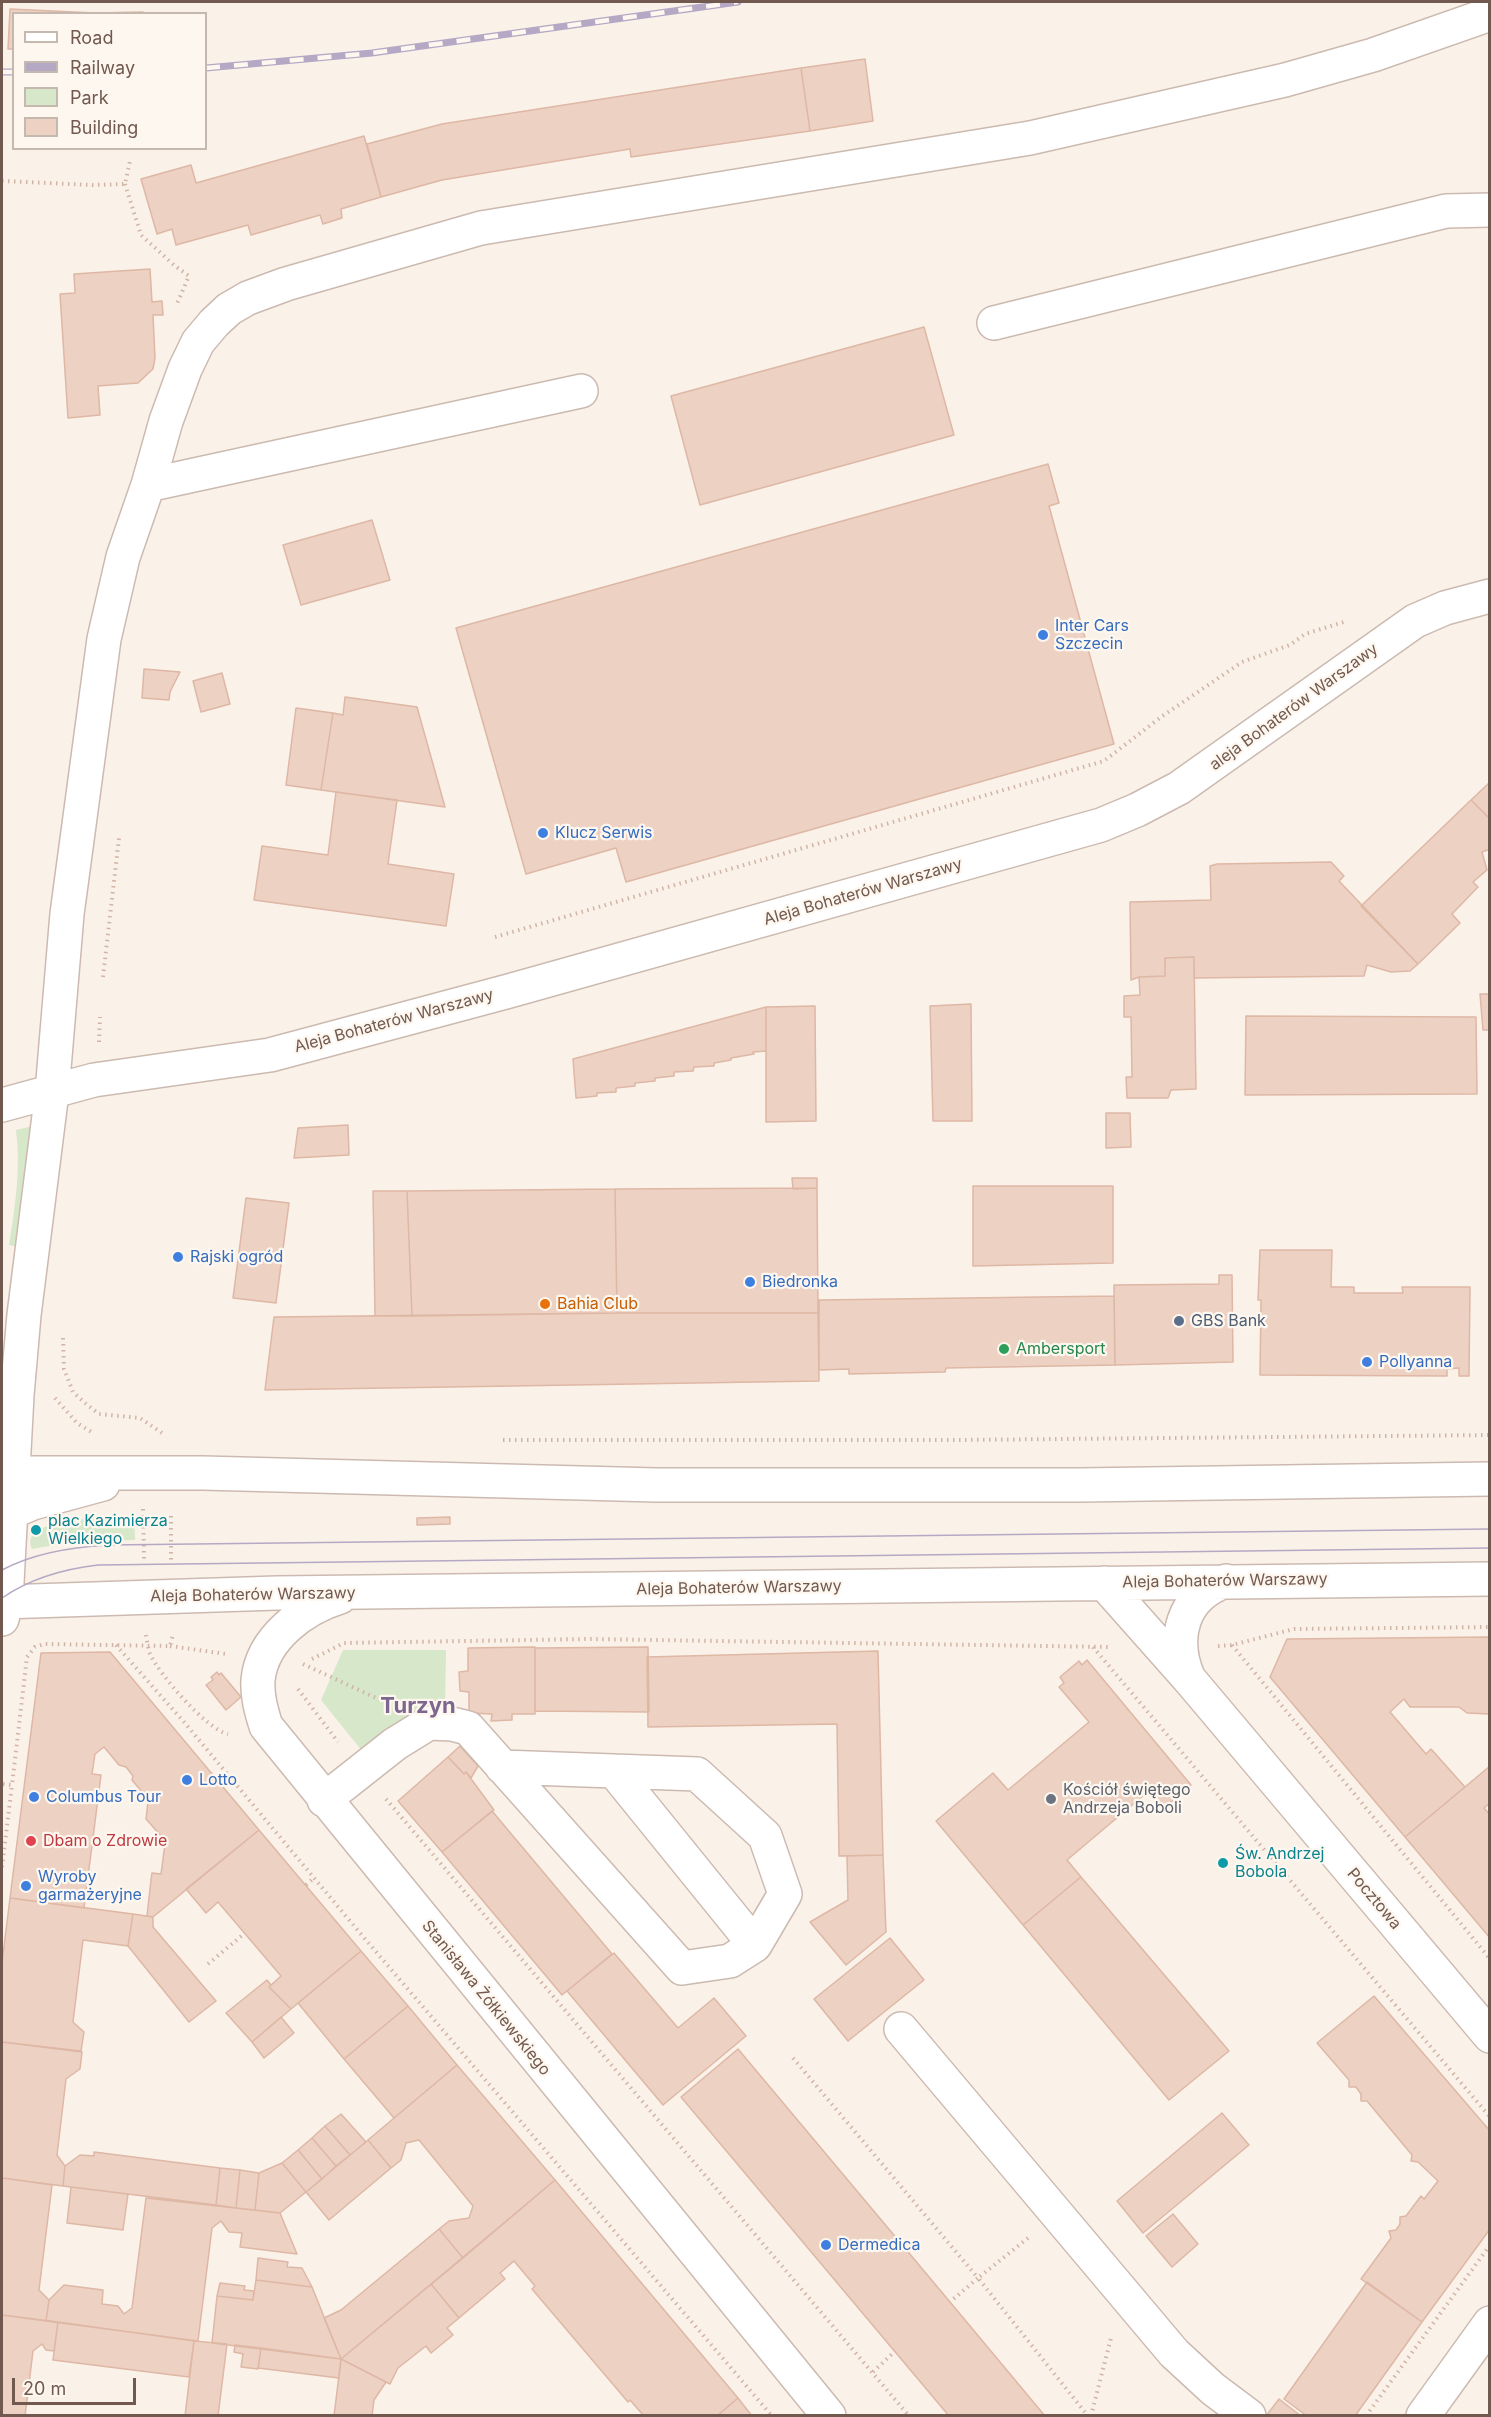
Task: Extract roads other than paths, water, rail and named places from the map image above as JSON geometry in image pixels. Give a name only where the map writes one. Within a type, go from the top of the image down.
[{"type":"street","points":[[156,1473],[6,1514],[7,1473],[52,1092],[67,914],[104,639],[123,557],[148,485],[166,421],[185,369],[198,342],[213,322],[248,298],[286,284],[441,239],[511,222],[1042,135],[1296,77],[1373,55],[1490,14]]},
{"type":"street","points":[[994,323],[1446,211],[1490,210]]},
{"type":"street","points":[[148,485],[581,391]]},
{"type":"street","name":"aleja Bohaterów Warszawy","points":[[1101,825],[1137,810],[1179,788],[1415,621],[1445,608],[1490,596]]},
{"type":"street","name":"Aleja Bohaterów Warszawy","points":[[2,1105],[94,1080],[270,1055],[1101,825]]},
{"type":"street","points":[[7,1473],[156,1473],[680,1485],[1080,1485],[1490,1479]]},
{"type":"street","name":"Aleja Bohaterów Warszawy","points":[[6,1514],[4,1595],[68,1601],[277,1593],[1490,1579]]},
{"type":"street","name":"Pocztowa","points":[[1190,1680],[1185,1670],[1181,1646],[1183,1621],[1187,1611],[1206,1589],[1226,1581]]},
{"type":"street","name":"Pocztowa","points":[[1104,1583],[1190,1680],[1490,2036]]},
{"type":"street","name":"Stanisława Żółkiewskiego","points":[[360,1593],[327,1602],[295,1620],[273,1643],[263,1660],[258,1677],[260,1705],[266,1726],[324,1800],[829,2415]]},
{"type":"street","points":[[324,1800],[395,1744],[429,1723],[452,1724],[468,1728],[502,1767],[682,1968],[730,1961],[755,1945],[785,1894],[765,1836],[697,1774],[502,1767]]},
{"type":"street","points":[[614,1771],[755,1945]]},
{"type":"street","points":[[901,2029],[1174,2353],[1213,2389],[1249,2415]]},
{"type":"street","points":[[1423,2415],[1490,2324]]},
{"type":"tram line","points":[[2,1570],[27,1559],[53,1552],[108,1545],[1490,1529]]},
{"type":"tram line","points":[[2,1598],[24,1585],[48,1576],[98,1565],[1490,1548]]},
{"type":"railway","points":[[207,68],[372,53],[738,2]]},
{"type":"railway","points":[[2,72],[12,72]]},
{"type":"place","name":"Inter Cars Szczecin","points":[[1043,635]]},
{"type":"place","name":"Klucz Serwis","points":[[543,833]]},
{"type":"place","name":"Rajski ogród","points":[[178,1257]]},
{"type":"place","name":"Biedronka","points":[[750,1282]]},
{"type":"place","name":"Bahia Club","points":[[545,1304]]},
{"type":"place","name":"GBS Bank","points":[[1179,1321]]},
{"type":"place","name":"Ambersport","points":[[1004,1349]]},
{"type":"place","name":"Pollyanna","points":[[1367,1362]]},
{"type":"place","name":"plac Kazimierza Wielkiego","points":[[36,1530]]},
{"type":"place","name":"Lotto","points":[[187,1780]]},
{"type":"place","name":"Columbus Tour","points":[[34,1797]]},
{"type":"place","name":"Kościół świętego Andrzeja Boboli","points":[[1051,1799]]},
{"type":"place","name":"Dbam o Zdrowie","points":[[31,1841]]},
{"type":"place","name":"Św. Andrzej Bobola","points":[[1223,1863]]},
{"type":"place","name":"Wyroby garmażeryjne","points":[[26,1886]]},
{"type":"place","name":"Dermedica","points":[[826,2245]]},
{"type":"district","name":"Turzyn","points":[[418,1706]]}]
